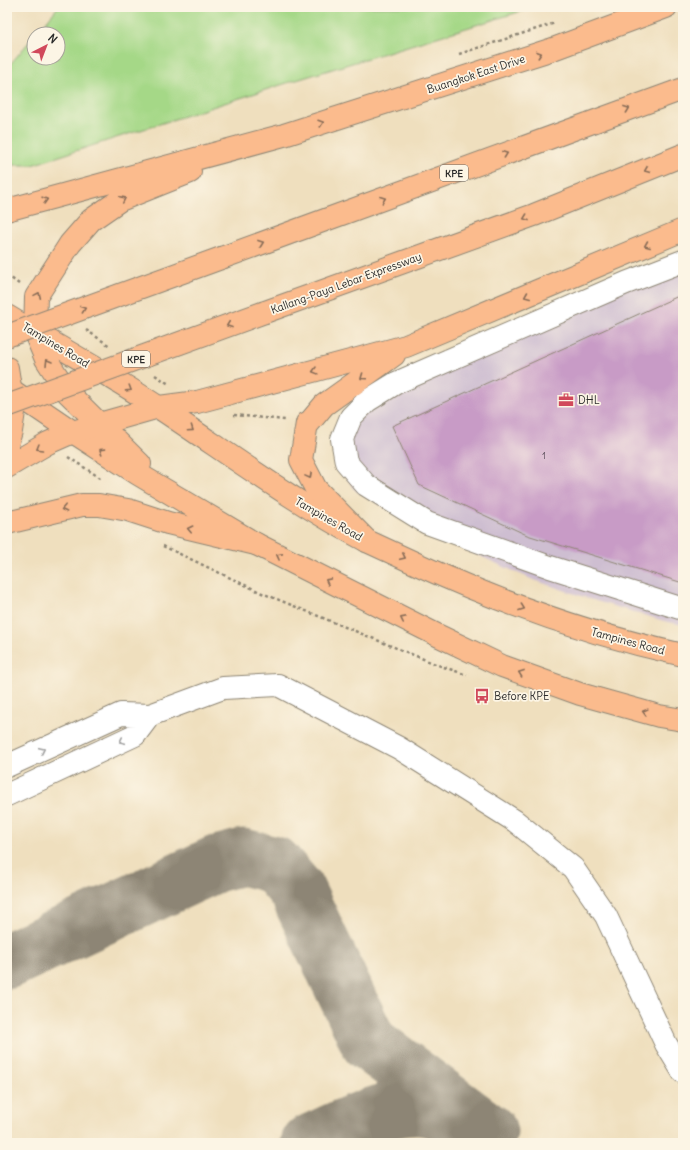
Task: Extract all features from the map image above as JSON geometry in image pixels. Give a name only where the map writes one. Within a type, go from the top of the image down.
[{"type":"main road","name":"Buangkok East Drive","points":[[284,135],[553,49],[666,7]]},
{"type":"main road","name":"KPE","points":[[7,336],[683,89]]},
{"type":"main road","points":[[7,210],[284,135]]},
{"type":"main road","points":[[172,495],[163,482],[145,469],[68,393],[46,360],[35,333],[36,297],[70,244],[91,220],[120,200],[284,135]]},
{"type":"main road","name":"Kallang-Paya Lebar Expressway","points":[[8,394],[534,215],[683,155]]},
{"type":"main road","points":[[7,467],[48,443],[73,432],[99,424],[158,407],[198,402],[406,346],[683,230]]},
{"type":"main road","name":"Tampines Road","points":[[7,316],[35,333],[54,342],[158,407],[285,493],[367,541],[458,583],[521,608],[594,632],[683,655]]},
{"type":"main road","points":[[367,541],[316,489],[301,460],[307,423],[309,423],[324,405],[406,346]]},
{"type":"main road","points":[[7,368],[8,394],[14,419],[7,445]]},
{"type":"main road","points":[[8,394],[73,432],[172,495],[256,544],[355,595],[502,666],[580,694],[659,716],[683,720]]},
{"type":"main road","points":[[7,523],[82,505],[99,505],[128,510],[168,523],[256,544]]},
{"type":"lane","points":[[683,261],[626,283],[396,383],[367,401],[351,417],[342,439],[346,462],[366,485],[427,523],[550,567],[683,609]]},
{"type":"lane","points":[[34,783],[15,762],[121,714],[150,715],[223,688],[278,685],[399,748],[515,821],[573,868],[606,916],[666,1044],[683,1072]]},
{"type":"lane","points":[[7,795],[135,735],[150,715]]},
{"type":"path","points":[[453,56],[559,22]]},
{"type":"path","points":[[7,275],[36,297]]},
{"type":"path","points":[[85,329],[112,347]]},
{"type":"path","points":[[151,372],[198,402]]},
{"type":"path","points":[[231,415],[307,423]]},
{"type":"path","points":[[162,545],[262,593],[438,666],[468,675]]},
{"type":"shaded area","points":[[683,255],[683,625],[596,601],[531,579],[429,533],[355,490],[340,468],[343,413]]},
{"type":"green space","points":[[58,7],[535,7],[290,82],[32,165],[7,165],[7,68],[26,45],[26,66],[66,66],[66,26],[43,26]]},
{"type":"building","points":[[683,294],[683,583],[527,535],[419,485],[392,426]]},
{"type":"taxiway","points":[[7,961],[216,864],[243,857],[275,865],[297,891],[369,1043],[489,1132]]},
{"type":"taxiway","points":[[309,1143],[361,1120],[403,1108],[422,1107],[436,1110],[469,1123]]},
{"type":"place","name":"DHL","points":[[566,400]]},
{"type":"place","name":"Before KPE","points":[[482,696]]}]
